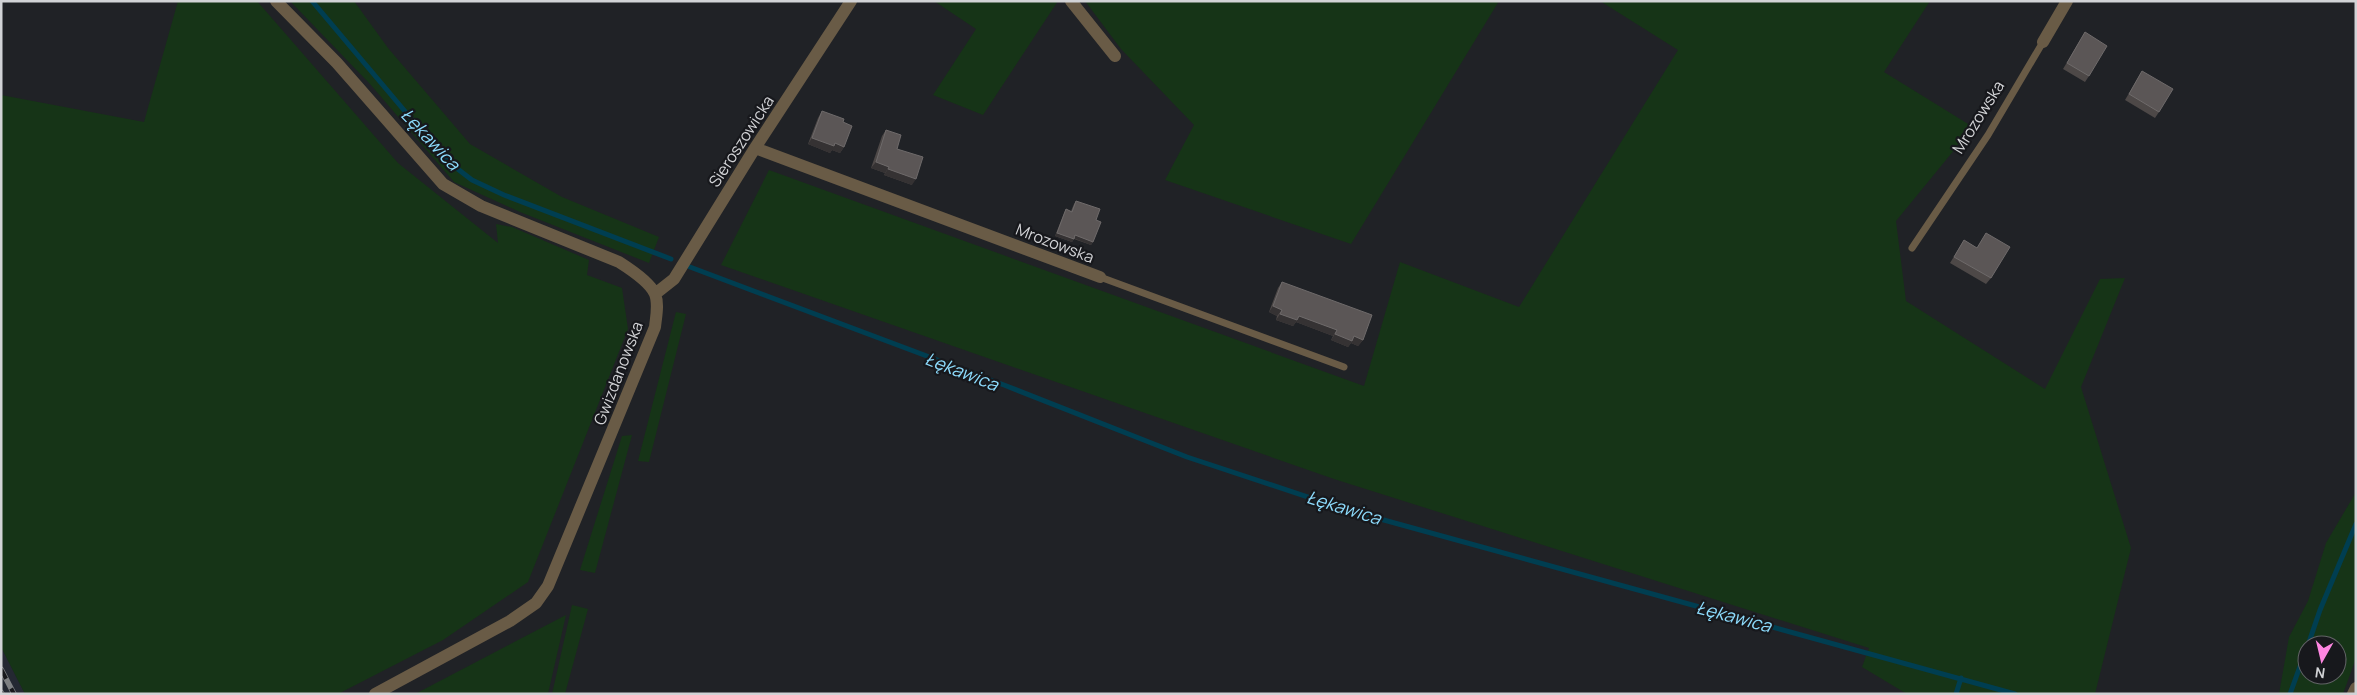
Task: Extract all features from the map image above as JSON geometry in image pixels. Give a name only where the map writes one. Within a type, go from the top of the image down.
[{"type":"street","points":[[276,1],[337,63],[443,184],[481,206],[619,262],[636,273],[655,294]]},
{"type":"street","name":"Sieroszowicka","points":[[655,294],[674,279],[755,148],[851,1]]},
{"type":"street","points":[[1071,1],[1115,56]]},
{"type":"street","name":"Mrozowska","points":[[2043,42],[2067,1]]},
{"type":"street","name":"Mrozowska","points":[[755,148],[1100,278]]},
{"type":"street","name":"Gwizdanowska","points":[[375,694],[510,622],[536,603],[548,586],[655,327],[657,308],[655,294]]},
{"type":"street","points":[[2353,694],[2356,688]]},
{"type":"lane","name":"Mrozowska","points":[[1912,248],[1988,135],[2043,42]]},
{"type":"lane","name":"Mrozowska","points":[[1100,278],[1344,368]]},
{"type":"shaded area","points":[[1,647],[25,694],[1,694]]},
{"type":"green space","points":[[178,1],[257,1],[398,163],[498,243],[496,224],[512,227],[589,260],[587,275],[622,288],[628,329],[528,582],[443,640],[338,694],[25,694],[1,647],[1,95],[144,122]]},
{"type":"green space","points":[[290,1],[354,1],[388,48],[470,144],[562,197],[659,237],[649,263],[520,212],[454,182],[370,84]]},
{"type":"green space","points":[[934,1],[1058,1],[983,115],[933,95],[976,29]]},
{"type":"green space","points":[[1085,1],[1499,1],[1351,244],[1165,180],[1194,125],[1121,49]]},
{"type":"green space","points":[[1600,1],[1930,1],[1884,72],[1973,127],[1896,221],[1906,301],[2045,389],[2100,279],[2125,278],[2081,387],[2131,548],[2095,694],[1907,694],[1862,667],[1869,648],[1334,479],[721,265],[769,170],[1364,386],[1400,262],[1519,307],[1678,50]]},
{"type":"green space","points":[[676,312],[686,314],[649,462],[638,461]]},
{"type":"green space","points":[[632,435],[595,573],[580,570],[622,436]]},
{"type":"green space","points":[[2356,492],[2356,658],[2347,683],[2347,635],[2297,635],[2297,685],[2346,685],[2343,694],[2279,694],[2289,637],[2308,601],[2326,543]]},
{"type":"green space","points":[[572,605],[588,609],[565,694],[552,694]]},
{"type":"green space","points":[[566,615],[548,694],[415,694]]},
{"type":"building","points":[[2085,32],[2107,46],[2089,76],[2067,63]]},
{"type":"building","points":[[2142,71],[2173,89],[2159,112],[2129,94]]},
{"type":"building","points":[[822,111],[844,119],[843,122],[852,126],[844,147],[835,143],[834,146],[812,138]]},
{"type":"building","points":[[886,130],[901,135],[897,149],[923,157],[916,179],[888,169],[889,167],[876,162]]},
{"type":"building","points":[[1076,201],[1100,209],[1096,220],[1101,222],[1093,242],[1075,235],[1074,239],[1057,233],[1066,209],[1072,212]]},
{"type":"building","points":[[1986,233],[2010,247],[1991,278],[1954,257],[1964,240],[1977,248]]},
{"type":"building","points":[[1282,282],[1372,315],[1363,340],[1354,336],[1352,341],[1335,334],[1337,330],[1299,316],[1297,320],[1280,314],[1282,310],[1273,306]]},
{"type":"waterway","name":"Łękawica","points":[[312,1],[446,160],[472,180],[504,195],[671,259]]},
{"type":"waterway","name":"Łękawica","points":[[690,267],[1004,385],[1187,457],[1344,509],[2015,694]]},
{"type":"waterway","points":[[2311,635],[2356,524]]},
{"type":"waterway","points":[[2290,694],[2297,675]]},
{"type":"waterway","points":[[1956,694],[1961,678]]},
{"type":"railway","points":[[1,669],[14,694]]}]
